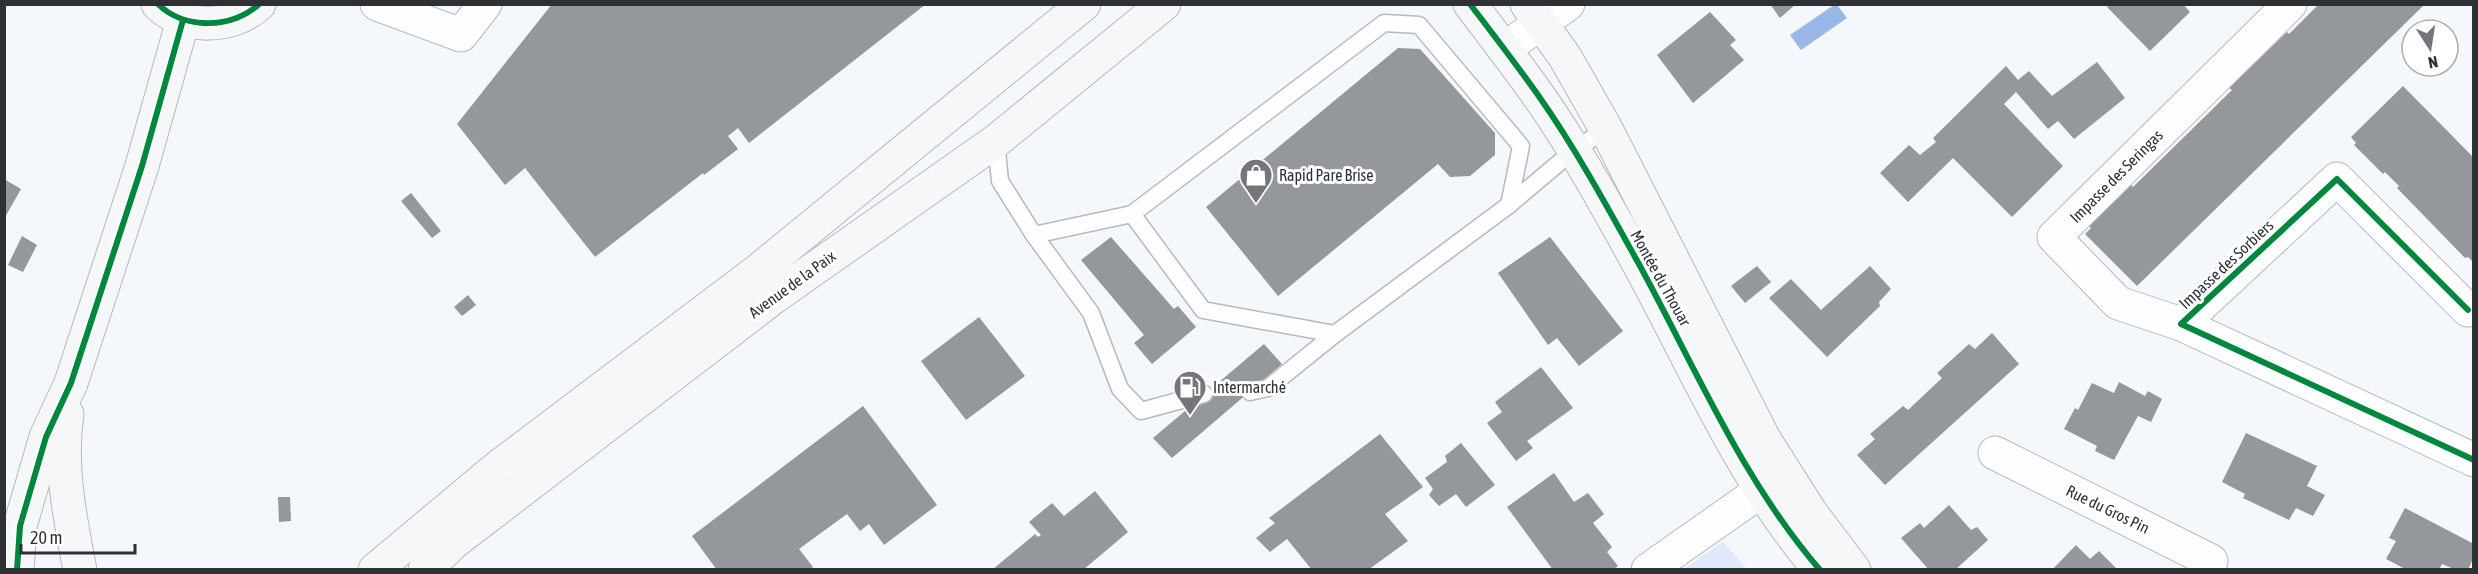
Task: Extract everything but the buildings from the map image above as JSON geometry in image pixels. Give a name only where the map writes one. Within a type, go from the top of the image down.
[{"type":"street","points":[[17,570],[20,526],[46,436],[71,383],[142,166],[170,12],[207,24],[231,21],[253,10],[259,4]]},
{"type":"street","points":[[377,4],[461,35],[485,4]]},
{"type":"street","name":"Avenue de la Paix","points":[[375,570],[497,468],[755,273],[1084,4]]},
{"type":"street","name":"Avenue de la Paix","points":[[425,570],[454,542],[774,297],[996,141],[1164,4]]},
{"type":"street","name":"Montée du Thouar","points":[[1470,4],[1539,97],[1573,151],[1639,265],[1720,417],[1762,490],[1820,570]]},
{"type":"street","name":"Impasse des Seringas","points":[[2181,324],[2118,303],[2055,237],[2290,4]]},
{"type":"street","points":[[1504,49],[1546,10]]},
{"type":"street","name":"Montée du Thouar","points":[[1546,10],[1565,57],[1606,129],[1764,439],[1791,483],[1854,570]]},
{"type":"street","name":"Impasse des Sorbiers","points":[[2468,310],[2337,179],[2181,324],[2474,460]]},
{"type":"street","points":[[71,383],[63,441],[66,490],[81,568]]},
{"type":"street","name":"Rue du Gros Pin","points":[[1995,453],[2215,567]]},
{"type":"street","points":[[1648,570],[1762,490]]},
{"type":"street","points":[[356,570],[425,528]]},
{"type":"lane","points":[[1035,235],[1132,214],[1384,23],[1419,26],[1521,146],[1509,205]]},
{"type":"lane","points":[[1250,392],[1268,388],[1335,334],[1509,205],[1573,151],[1606,129]]},
{"type":"lane","points":[[996,141],[1000,182],[1091,314],[1120,389],[1141,411],[1204,394]]},
{"type":"lane","points":[[1132,214],[1203,310],[1335,334]]},
{"type":"shaded area","points":[[1723,542],[1747,569],[1684,569]]},
{"type":"water","points":[[1837,5],[1847,18],[1801,50],[1790,35]]},
{"type":"cycle path","points":[[158,4],[181,18],[208,23],[236,18],[259,4]]},
{"type":"cycle path","points":[[1470,4],[1530,83],[1565,136],[1640,266],[1744,462],[1792,536],[1820,570]]},
{"type":"cycle path","points":[[17,570],[20,526],[46,437],[71,383],[142,166],[183,20]]},
{"type":"cycle path","points":[[2468,310],[2337,179],[2181,324],[2474,460]]},
{"type":"place","name":"Rapid Pare Brise","points":[[1256,204]]},
{"type":"place","name":"Intermarché","points":[[1190,416]]}]
